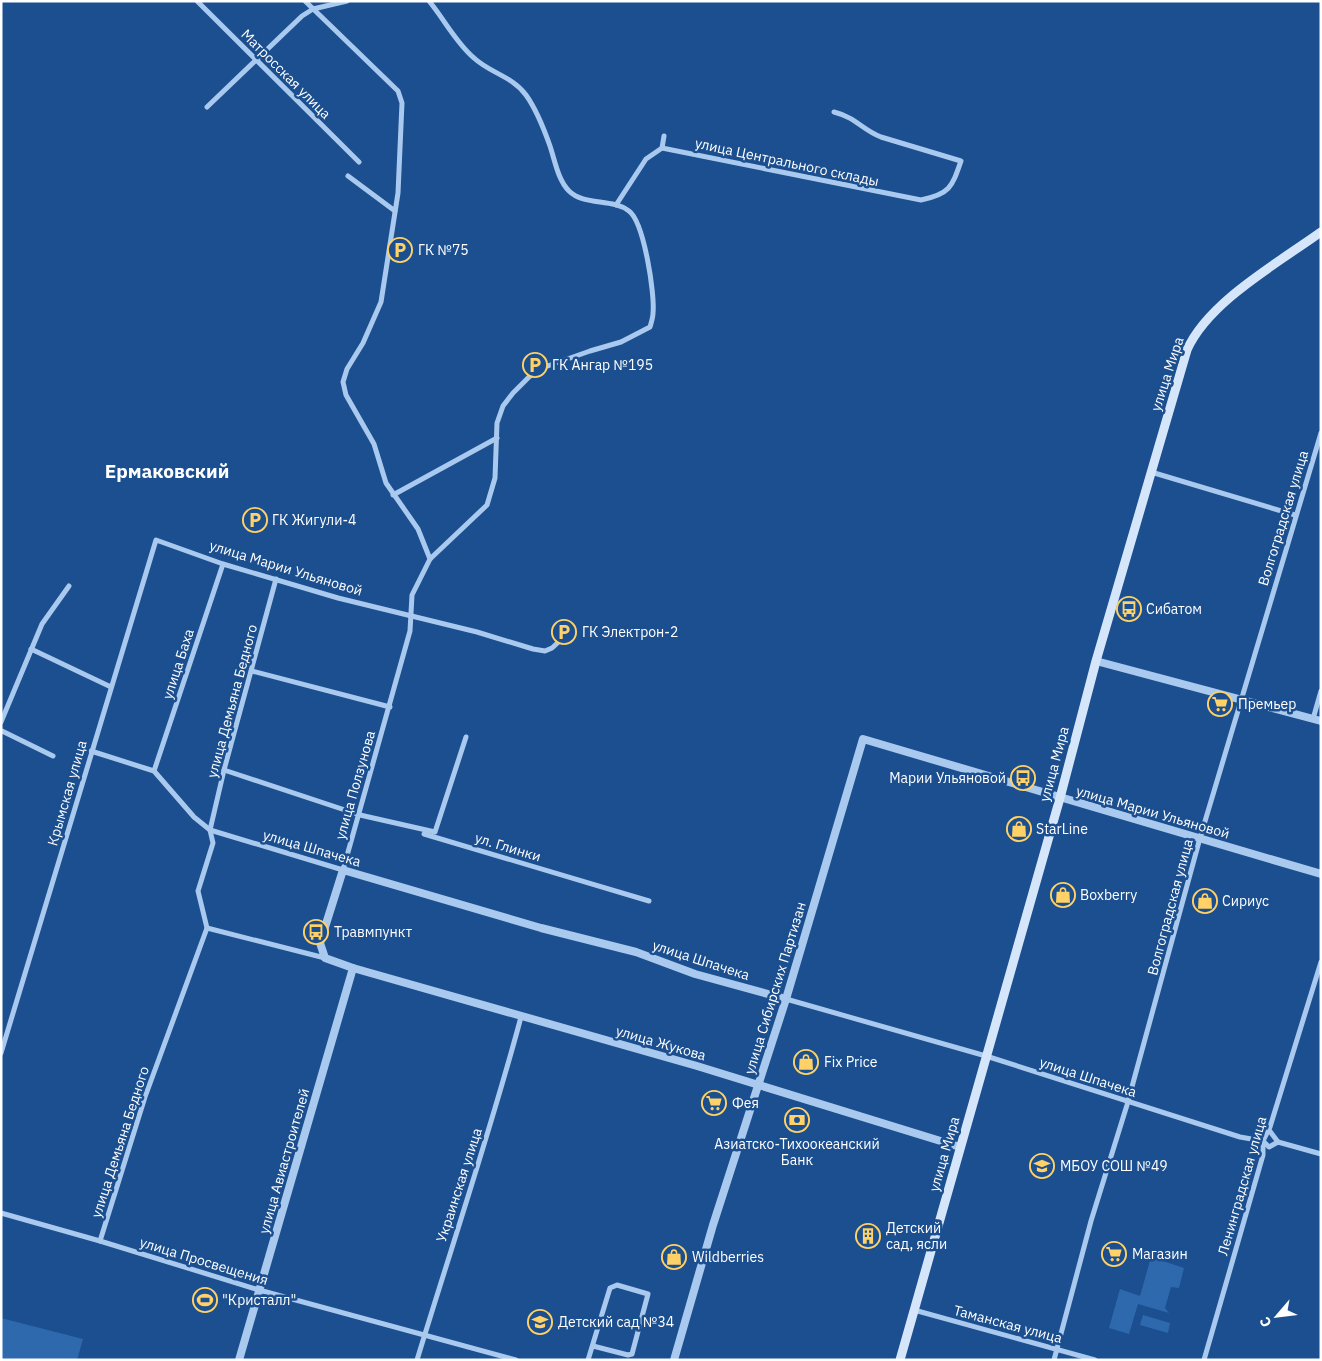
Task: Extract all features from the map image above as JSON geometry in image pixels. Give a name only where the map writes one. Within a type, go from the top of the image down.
[{"type":"main road","name":"улица Мира","points":[[900,1360],[1060,798],[1096,662],[1184,357],[1197,330],[1230,297],[1321,232]]},
{"type":"street","name":"Матросская улица","points":[[197,1],[359,162]]},
{"type":"street","points":[[305,1],[398,91],[402,103],[398,193],[381,302],[363,343],[347,369],[343,382],[350,403],[374,444],[386,483],[418,529],[430,559]]},
{"type":"street","points":[[207,107],[302,16],[313,9],[347,1]]},
{"type":"street","points":[[429,1],[471,56],[517,83],[527,97],[542,127],[562,182],[570,192],[579,198],[616,205],[646,159],[662,148],[664,136]]},
{"type":"street","name":"улица Центрального склады","points":[[662,148],[921,200],[945,193],[952,186],[961,161],[881,137],[869,132],[850,116],[834,112]]},
{"type":"street","points":[[348,176],[395,211]]},
{"type":"street","name":"улица Ползунова","points":[[324,958],[320,943],[360,815],[390,707],[410,631],[412,595],[430,559],[487,505],[494,478],[497,423],[503,406],[536,371],[590,350],[621,342],[650,328],[654,313],[644,243],[638,223],[630,211],[616,205]]},
{"type":"street","name":"Волгоградская улица","points":[[1054,1360],[1091,1222],[1128,1102],[1200,838],[1243,699],[1294,515],[1321,433]]},
{"type":"street","points":[[393,495],[497,438]]},
{"type":"street","points":[[1151,472],[1294,515]]},
{"type":"street","name":"улица Марии Ульяновой","points":[[156,540],[223,564],[352,602],[477,632],[539,650],[552,648],[564,637]]},
{"type":"street","name":"Крымская улица","points":[[1,1053],[156,540]]},
{"type":"street","name":"улица Баха","points":[[154,771],[223,564]]},
{"type":"street","name":"улица Демьяна Бедного","points":[[100,1241],[145,1097],[207,928],[198,891],[213,843],[210,830],[224,770],[276,579]]},
{"type":"street","points":[[1,722],[42,624],[69,586]]},
{"type":"street","points":[[30,649],[111,687]]},
{"type":"street","points":[[1096,662],[1243,699],[1317,720],[1321,692]]},
{"type":"street","points":[[252,671],[390,707]]},
{"type":"street","points":[[1,730],[53,756]]},
{"type":"street","points":[[224,770],[360,815],[435,832],[466,737]]},
{"type":"street","name":"улица Марии Ульяновой","points":[[863,739],[1321,874]]},
{"type":"street","name":"улица Сибирских Партизан","points":[[674,1360],[713,1225],[786,999],[863,739]]},
{"type":"street","points":[[91,751],[154,771]]},
{"type":"street","name":"улица Шпачека","points":[[154,771],[194,817],[210,830],[541,928],[636,952],[696,974],[986,1056],[1240,1137],[1263,1141],[1269,1147],[1278,1142],[1321,1154]]},
{"type":"street","name":"ул. Глинки","points":[[360,815],[649,901]]},
{"type":"street","points":[[207,928],[324,958],[353,968]]},
{"type":"street","name":"Ленинградская улица","points":[[1204,1360],[1261,1164],[1265,1148],[1263,1141],[1269,1130],[1321,962]]},
{"type":"street","name":"улица Жукова","points":[[353,968],[757,1085],[960,1147]]},
{"type":"street","name":"улица Авиастроителей","points":[[239,1360],[353,968]]},
{"type":"street","name":"Украинская улица","points":[[417,1360],[451,1247],[481,1160],[521,1017]]},
{"type":"street","points":[[1269,1130],[1278,1142]]},
{"type":"street","name":"улица Просвещения","points":[[1,1213],[259,1290],[516,1360]]},
{"type":"street","points":[[588,1360],[610,1288],[617,1285],[648,1294],[632,1354],[628,1355],[593,1346]]},
{"type":"street","name":"Таманская улица","points":[[914,1310],[1095,1360]]},
{"type":"shaded area","points":[[1151,1257],[1184,1268],[1179,1288],[1171,1287],[1165,1308],[1169,1313],[1138,1304],[1129,1334],[1109,1328],[1120,1289],[1140,1296]]},
{"type":"shaded area","points":[[1143,1315],[1170,1323],[1168,1333],[1140,1325]]},
{"type":"shaded area","points":[[1,1318],[83,1339],[77,1360],[1,1360]]},
{"type":"place","name":"ГК №75","points":[[400,250]]},
{"type":"place","name":"ГК Ангар №195","points":[[535,365]]},
{"type":"place","name":"ГК Жигули-4","points":[[255,520]]},
{"type":"place","name":"Сибатом","points":[[1129,609]]},
{"type":"place","name":"ГК Электрон-2","points":[[564,632]]},
{"type":"place","name":"Премьер","points":[[1220,704]]},
{"type":"place","name":"Марии Ульяновой","points":[[1023,778]]},
{"type":"place","name":"StarLine","points":[[1019,829]]},
{"type":"place","name":"Boxberry","points":[[1063,895]]},
{"type":"place","name":"Сириус","points":[[1205,901]]},
{"type":"place","name":"Травмпункт","points":[[316,932]]},
{"type":"place","name":"Fix Price","points":[[806,1062]]},
{"type":"place","name":"Фея","points":[[714,1103]]},
{"type":"place","name":"Азиатско-Тихоокеанский Банк","points":[[797,1120]]},
{"type":"place","name":"МБОУ СОШ №49","points":[[1042,1166]]},
{"type":"place","name":"Детский сад, ясли","points":[[868,1236]]},
{"type":"place","name":"Магазин","points":[[1114,1254]]},
{"type":"place","name":"Wildberries","points":[[674,1257]]},
{"type":"place","name":"\"Кристалл\"","points":[[205,1300]]},
{"type":"place","name":"Детский сад №34","points":[[540,1322]]},
{"type":"district","name":"Ермаковский","points":[[167,471]]}]
